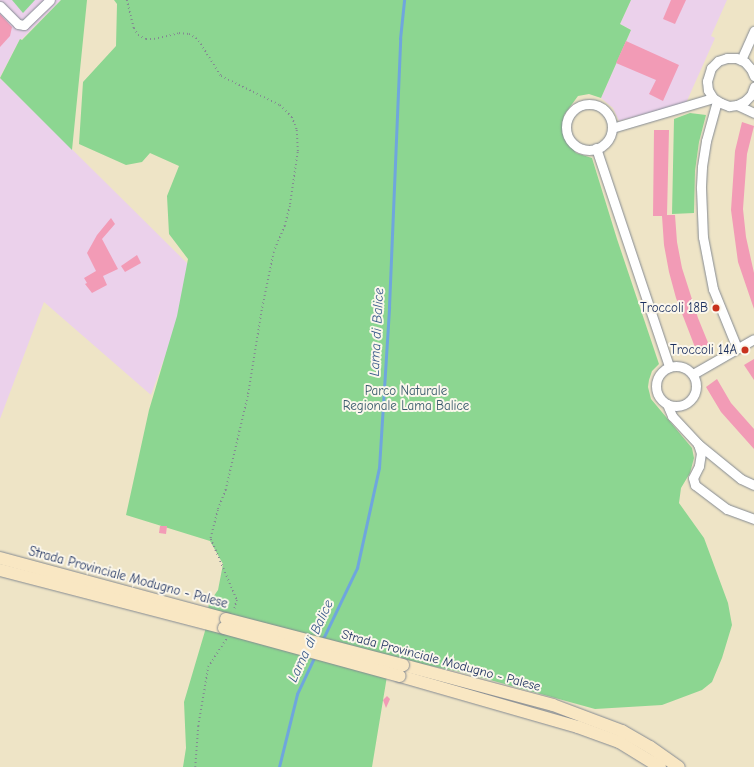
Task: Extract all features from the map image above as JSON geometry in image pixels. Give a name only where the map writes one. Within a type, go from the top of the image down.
[{"type":"main road","name":"Strada Provinciale Modugno - Palese","points":[[0,558],[228,623],[402,670],[553,705],[622,731],[650,747],[679,767]]},
{"type":"main road","name":"Strada Provinciale Modugno - Palese","points":[[0,570],[228,623]]},
{"type":"main road","name":"Strada Provinciale Modugno - Palese","points":[[402,670],[578,727],[619,742],[660,767]]},
{"type":"street","points":[[0,6],[18,24],[24,26],[50,0]]},
{"type":"street","points":[[741,60],[754,31]]},
{"type":"street","points":[[754,76],[748,65],[741,60],[732,58],[722,59],[711,68],[707,81],[708,90],[715,100],[724,105],[737,105],[754,113]]},
{"type":"street","points":[[737,105],[748,98],[754,90]]},
{"type":"street","points":[[612,128],[715,100]]},
{"type":"street","points":[[715,100],[702,168],[701,188],[703,237],[713,289],[737,348]]},
{"type":"street","points":[[581,105],[596,105],[608,114],[612,128],[606,141],[596,148],[587,149],[573,143],[566,130],[569,115],[581,105]]},
{"type":"street","points":[[596,148],[669,366]]},
{"type":"street","points":[[693,374],[754,339]]},
{"type":"street","points":[[667,404],[679,406],[690,400],[696,389],[693,374],[680,366],[669,366],[662,370],[656,382],[657,395],[667,404],[672,416],[698,444],[740,479],[754,485]]},
{"type":"street","points":[[698,444],[701,453],[699,466],[693,478],[695,485],[727,509],[754,519]]},
{"type":"path","points":[[128,0],[134,28],[138,35],[146,39],[154,39],[179,33],[189,34],[196,38],[202,44],[222,76],[280,105],[292,117],[297,130],[298,152],[288,213],[285,226],[274,252],[262,310],[248,396],[226,490],[218,510],[211,538],[238,600],[228,623],[227,639],[208,667],[198,726],[195,767]]},
{"type":"shaded area","points":[[0,0],[61,0],[21,40],[20,39],[0,77]]},
{"type":"shaded area","points":[[631,0],[727,0],[711,36],[715,38],[686,103],[619,121],[613,108],[601,98],[631,30],[620,24]]},
{"type":"shaded area","points":[[0,78],[196,272],[151,395],[44,302],[0,419]]},
{"type":"green space","points":[[12,0],[35,0],[23,13]]},
{"type":"green space","points":[[61,0],[87,0],[72,150],[0,78],[20,39],[22,40]]},
{"type":"green space","name":"Parco Naturale Regionale Lama Balice","points":[[114,0],[631,0],[620,24],[631,30],[601,98],[589,94],[578,96],[564,115],[563,134],[576,153],[592,158],[617,239],[659,364],[652,371],[649,380],[648,387],[651,399],[692,448],[694,458],[690,473],[681,488],[679,503],[704,538],[728,603],[732,625],[722,658],[712,682],[702,690],[662,705],[595,709],[461,672],[390,658],[372,767],[183,767],[186,748],[184,702],[205,631],[209,603],[218,590],[223,564],[210,541],[126,515],[149,410],[177,316],[188,259],[169,234],[167,196],[179,166],[150,153],[142,162],[126,165],[79,144],[83,82],[116,46],[117,4]]},
{"type":"green space","points":[[690,113],[706,115],[699,142],[695,171],[694,213],[672,214],[674,119]]},
{"type":"building","points":[[671,0],[686,0],[675,24],[663,19]]},
{"type":"building","points":[[0,14],[12,27],[10,36],[0,47]]},
{"type":"building","points":[[626,41],[679,65],[663,101],[649,94],[656,80],[616,63]]},
{"type":"building","points":[[742,122],[754,126],[747,154],[743,209],[746,237],[754,273],[754,309],[738,262],[731,210],[735,151]]},
{"type":"building","points":[[654,130],[669,130],[667,215],[675,215],[677,242],[682,268],[698,318],[711,350],[698,355],[676,298],[669,272],[664,245],[662,216],[653,216]]},
{"type":"building","points":[[111,218],[115,224],[102,239],[118,269],[103,276],[107,285],[92,293],[85,284],[87,283],[84,278],[96,271],[87,253],[97,235]]},
{"type":"building","points":[[137,255],[141,263],[125,272],[121,266]]},
{"type":"building","points":[[754,359],[754,380],[744,365]]},
{"type":"building","points":[[717,379],[731,403],[754,429],[754,449],[721,412],[706,387]]},
{"type":"building","points":[[160,526],[167,526],[166,534],[159,533]]},
{"type":"building","points":[[387,696],[390,699],[386,708],[383,700]]},
{"type":"waterway","name":"Lama di Balice","points":[[322,641],[357,568],[379,468],[389,307],[400,39],[404,0]]},
{"type":"waterway","name":"Lama di Balice","points":[[279,767],[297,694],[315,656]]},
{"type":"place","name":"Troccoli 18B","points":[[716,308]]},
{"type":"place","name":"Troccoli 14A","points":[[745,350]]}]
